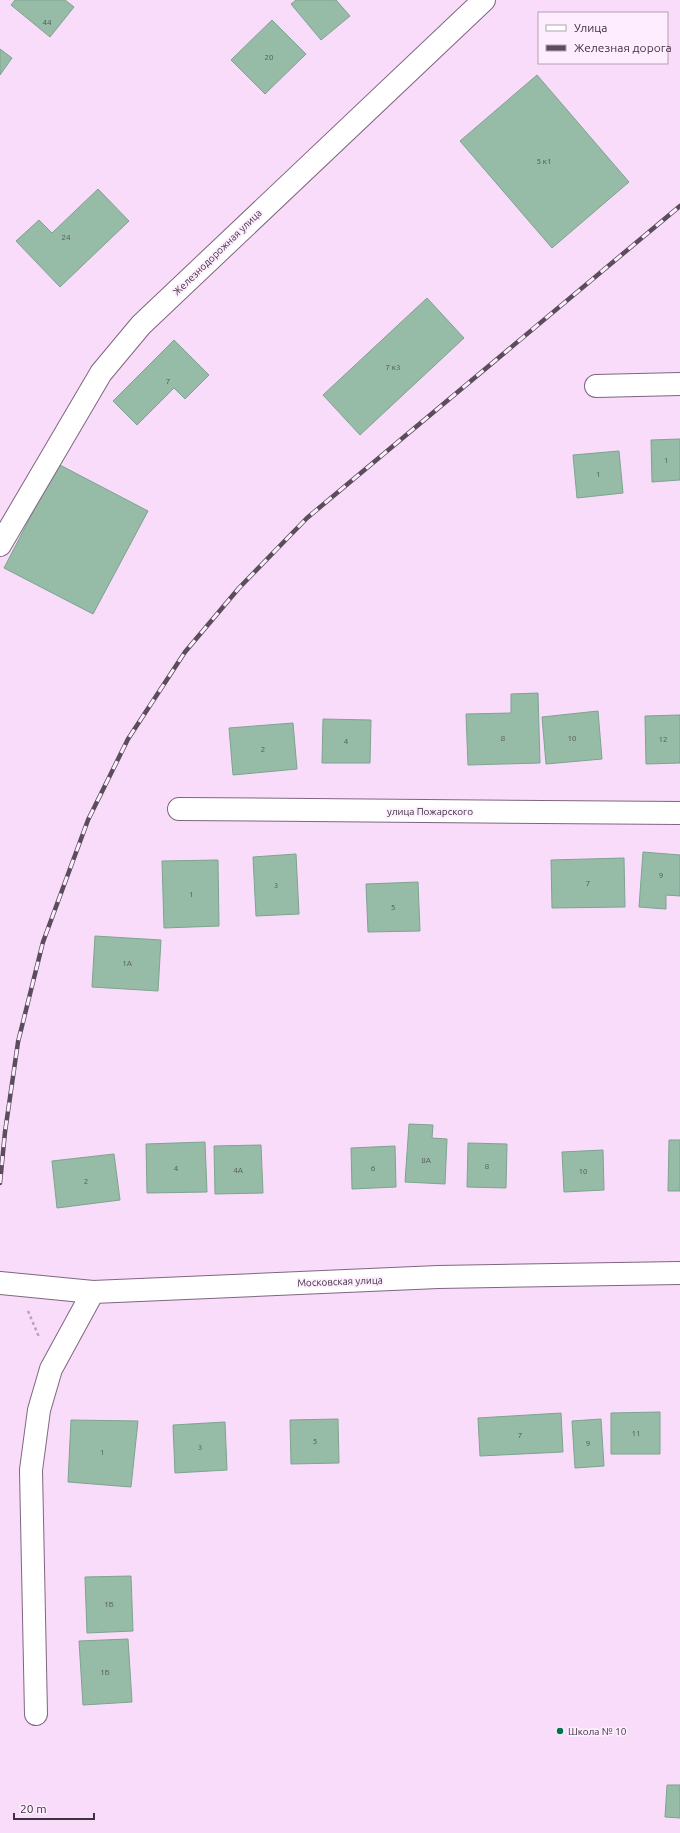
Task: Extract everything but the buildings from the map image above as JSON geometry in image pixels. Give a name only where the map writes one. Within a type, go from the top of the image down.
[{"type":"street","name":"Железнодорожная улица","points":[[0,545],[101,373],[141,325],[484,0]]},
{"type":"street","points":[[596,386],[680,384]]},
{"type":"street","name":"улица Пожарского","points":[[179,810],[680,813]]},
{"type":"street","name":"Московская улица","points":[[5,1283],[94,1292],[438,1277],[680,1273]]},
{"type":"street","points":[[36,1714],[31,1470],[39,1410],[50,1369],[94,1292]]},
{"type":"path","points":[[5,1283],[31,1314],[50,1369]]},
{"type":"railway","points":[[0,1183],[5,1132],[18,1042],[43,942],[88,820],[128,739],[185,652],[239,588],[307,518],[680,206]]},
{"type":"place","name":"Школа № 10","points":[[560,1731]]}]
